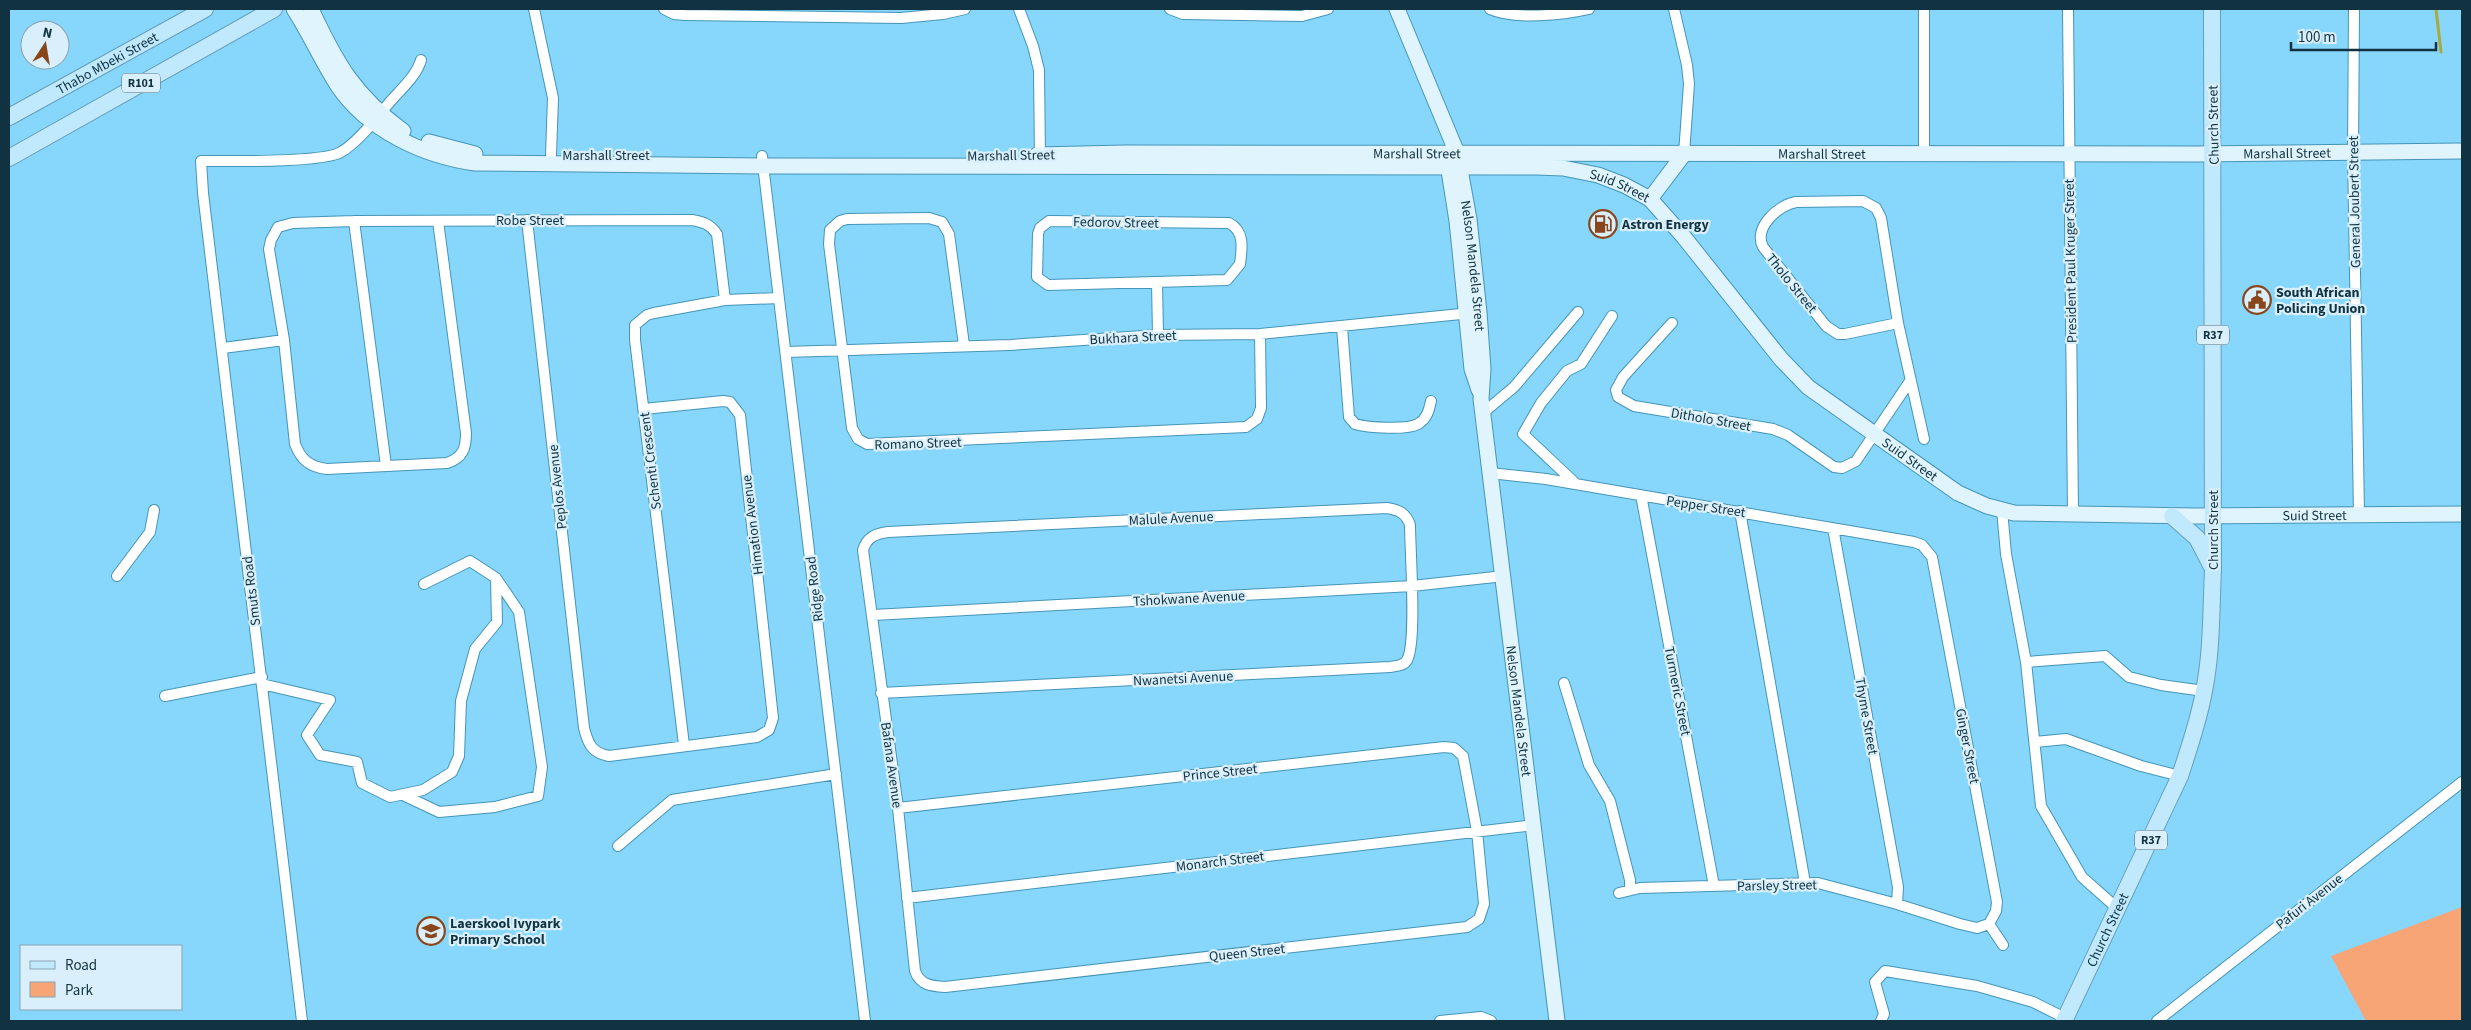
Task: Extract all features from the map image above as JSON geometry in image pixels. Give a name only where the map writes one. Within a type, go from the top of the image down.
[{"type":"main road","name":"Thabo Mbeki Street","points":[[9,118],[206,9]]},
{"type":"main road","name":"R101","points":[[9,158],[274,9]]},
{"type":"main road","name":"Church Street","points":[[2064,1020],[2180,776],[2192,740],[2204,691],[2209,650],[2213,569],[2212,9]]},
{"type":"main road","points":[[2172,516],[2198,538],[2213,569]]},
{"type":"street","name":"Marshall Street","points":[[294,9],[339,86],[404,142],[450,160],[475,163],[1453,160],[1684,154],[2213,154],[2462,151]]},
{"type":"street","name":"Marshall Street","points":[[311,9],[348,80],[377,117],[403,131],[436,145],[468,153],[494,156],[551,155],[763,161]]},
{"type":"street","points":[[534,9],[553,98],[551,155]]},
{"type":"street","points":[[664,9],[674,14],[686,15],[901,18],[943,14],[965,9]]},
{"type":"street","points":[[1020,9],[1033,46],[1038,70],[1040,160]]},
{"type":"street","points":[[1170,9],[1183,14],[1301,13],[1328,9]]},
{"type":"street","name":"Nelson Mandela Street","points":[[1397,9],[1449,137],[1453,160],[1473,313],[1483,369],[1482,406],[1557,1021]]},
{"type":"street","points":[[1490,9],[1506,14],[1569,14],[1589,9]]},
{"type":"street","points":[[1650,199],[1684,154],[1689,84],[1687,65],[1674,9]]},
{"type":"street","points":[[1924,9],[1924,155]]},
{"type":"street","name":"President Paul Kruger Street","points":[[2068,9],[2068,153],[2074,514]]},
{"type":"street","name":"General Joubert Street","points":[[2354,9],[2353,151],[2359,515]]},
{"type":"street","points":[[377,117],[415,72],[421,60]]},
{"type":"street","name":"Smuts Road","points":[[302,1021],[203,192],[201,161],[328,157],[348,147],[377,117]]},
{"type":"street","name":"Suid Street","points":[[1453,160],[1563,168],[1598,175],[1624,185],[1650,199],[1683,236],[1787,366],[1808,387],[1958,493],[2002,510],[2172,516],[2462,514]]},
{"type":"street","name":"Ridge Road","points":[[763,161],[865,1021]]},
{"type":"street","name":"Tholo Street","points":[[1898,322],[1845,334],[1833,331],[1826,326],[1763,247],[1760,241],[1763,226],[1792,203],[1863,201],[1870,203],[1876,208],[1880,218],[1910,381],[1924,439]]},
{"type":"street","name":"Romano Street","points":[[964,345],[949,234],[942,222],[929,218],[847,219],[830,230],[828,236],[854,434],[867,444],[879,445],[1246,427],[1257,419],[1261,408],[1260,334]]},
{"type":"street","points":[[354,220],[386,466]]},
{"type":"street","name":"Robe Street","points":[[284,340],[269,249],[278,227],[293,223],[354,220],[692,220],[704,222],[713,228],[720,242],[725,300]]},
{"type":"street","name":"Peplos Avenue","points":[[528,220],[587,742],[595,751],[609,756],[684,745]]},
{"type":"street","points":[[223,348],[284,340],[295,444],[299,455],[304,461],[318,468],[447,463],[459,458],[466,443],[438,221]]},
{"type":"street","name":"Fedorov Street","points":[[1049,221],[1230,223],[1239,230],[1242,249],[1240,264],[1227,280],[1157,282],[1048,285],[1037,277],[1040,228],[1049,221]]},
{"type":"street","points":[[1157,282],[1158,335]]},
{"type":"street","name":"Schenti Crescent","points":[[684,745],[635,326],[647,315],[725,300],[779,298]]},
{"type":"street","points":[[1482,406],[1514,387],[1578,312]]},
{"type":"street","name":"Bukhara Street","points":[[786,352],[1010,345],[1158,335],[1260,334],[1473,313]]},
{"type":"street","points":[[1576,484],[1523,434],[1541,403],[1567,371],[1581,364],[1612,316]]},
{"type":"street","name":"Ditholo Street","points":[[1672,323],[1619,383],[1616,390],[1618,397],[1624,402],[1773,429],[1788,435],[1834,467],[1842,468],[1856,461],[1875,435]]},
{"type":"street","points":[[1342,327],[1349,418],[1356,424],[1403,427],[1418,424],[1425,418],[1431,401]]},
{"type":"street","points":[[1875,435],[1910,381]]},
{"type":"street","name":"Himation Avenue","points":[[644,409],[723,401],[730,402],[740,415],[773,706],[772,725],[765,733],[757,737],[684,745]]},
{"type":"street","name":"Pepper Street","points":[[1490,473],[1546,479],[1740,511],[1922,545]]},
{"type":"street","name":"Turmeric Street","points":[[1641,495],[1714,886]]},
{"type":"street","name":"Malule Avenue","points":[[865,543],[871,536],[888,532],[1387,508],[1398,510],[1407,516],[1410,525],[1412,586]]},
{"type":"street","points":[[117,576],[150,532],[154,510]]},
{"type":"street","points":[[2002,510],[2006,554],[2026,662],[2041,806],[2082,877],[2118,909]]},
{"type":"street","points":[[1740,511],[1805,883]]},
{"type":"street","name":"Thyme Street","points":[[1833,528],[1898,887],[1897,904]]},
{"type":"street","name":"Bafana Avenue","points":[[865,543],[864,556],[873,615],[881,693],[898,808],[914,971],[923,984]]},
{"type":"street","name":"Ginger Street","points":[[1922,545],[1932,557],[1997,902],[1996,911],[1989,924]]},
{"type":"street","points":[[403,795],[439,812],[495,807],[538,796],[542,767],[519,612],[496,578],[470,561],[424,584]]},
{"type":"street","name":"Tshokwane Avenue","points":[[873,615],[1412,586],[1504,576]]},
{"type":"street","points":[[165,696],[262,681],[330,700],[307,735],[320,755],[357,762],[362,783],[390,797],[423,790],[452,772],[459,756],[461,701],[475,649],[497,622],[496,578]]},
{"type":"street","name":"Nwanetsi Avenue","points":[[881,693],[1397,666],[1407,661],[1412,644],[1412,586]]},
{"type":"street","points":[[2026,662],[2105,656],[2128,677],[2161,685],[2204,691]]},
{"type":"street","points":[[1564,683],[1589,765],[1610,801],[1630,880],[1630,889]]},
{"type":"street","points":[[2034,742],[2066,739],[2141,766],[2180,776]]},
{"type":"street","name":"Prince Street","points":[[898,808],[1444,747],[1454,748],[1462,756],[1477,831]]},
{"type":"street","points":[[618,846],[672,800],[836,774]]},
{"type":"street","name":"Pafuri Avenue","points":[[2157,1021],[2462,782]]},
{"type":"street","name":"Monarch Street","points":[[907,898],[1534,825]]},
{"type":"street","name":"Queen Street","points":[[923,984],[945,987],[1468,927],[1479,919],[1484,904],[1477,831]]},
{"type":"street","name":"Parsley Street","points":[[1619,893],[1630,889],[1805,883],[1828,885],[1977,928],[1989,924]]},
{"type":"street","points":[[1989,924],[2004,945]]},
{"type":"street","points":[[1881,1021],[1884,1014],[1875,982],[1885,971],[1977,986],[2033,1002],[2064,1020]]},
{"type":"street","points":[[1440,1021],[1481,1017],[1491,1021]]},
{"type":"green space","points":[[2462,907],[2462,1021],[2366,1021],[2331,956]]},
{"type":"waterway","points":[[2436,9],[2441,52]]},
{"type":"place","name":"Astron Energy","points":[[1603,224]]},
{"type":"place","name":"South African Policing Union","points":[[2257,300]]},
{"type":"place","name":"Laerskool Ivypark Primary School","points":[[431,931]]}]
